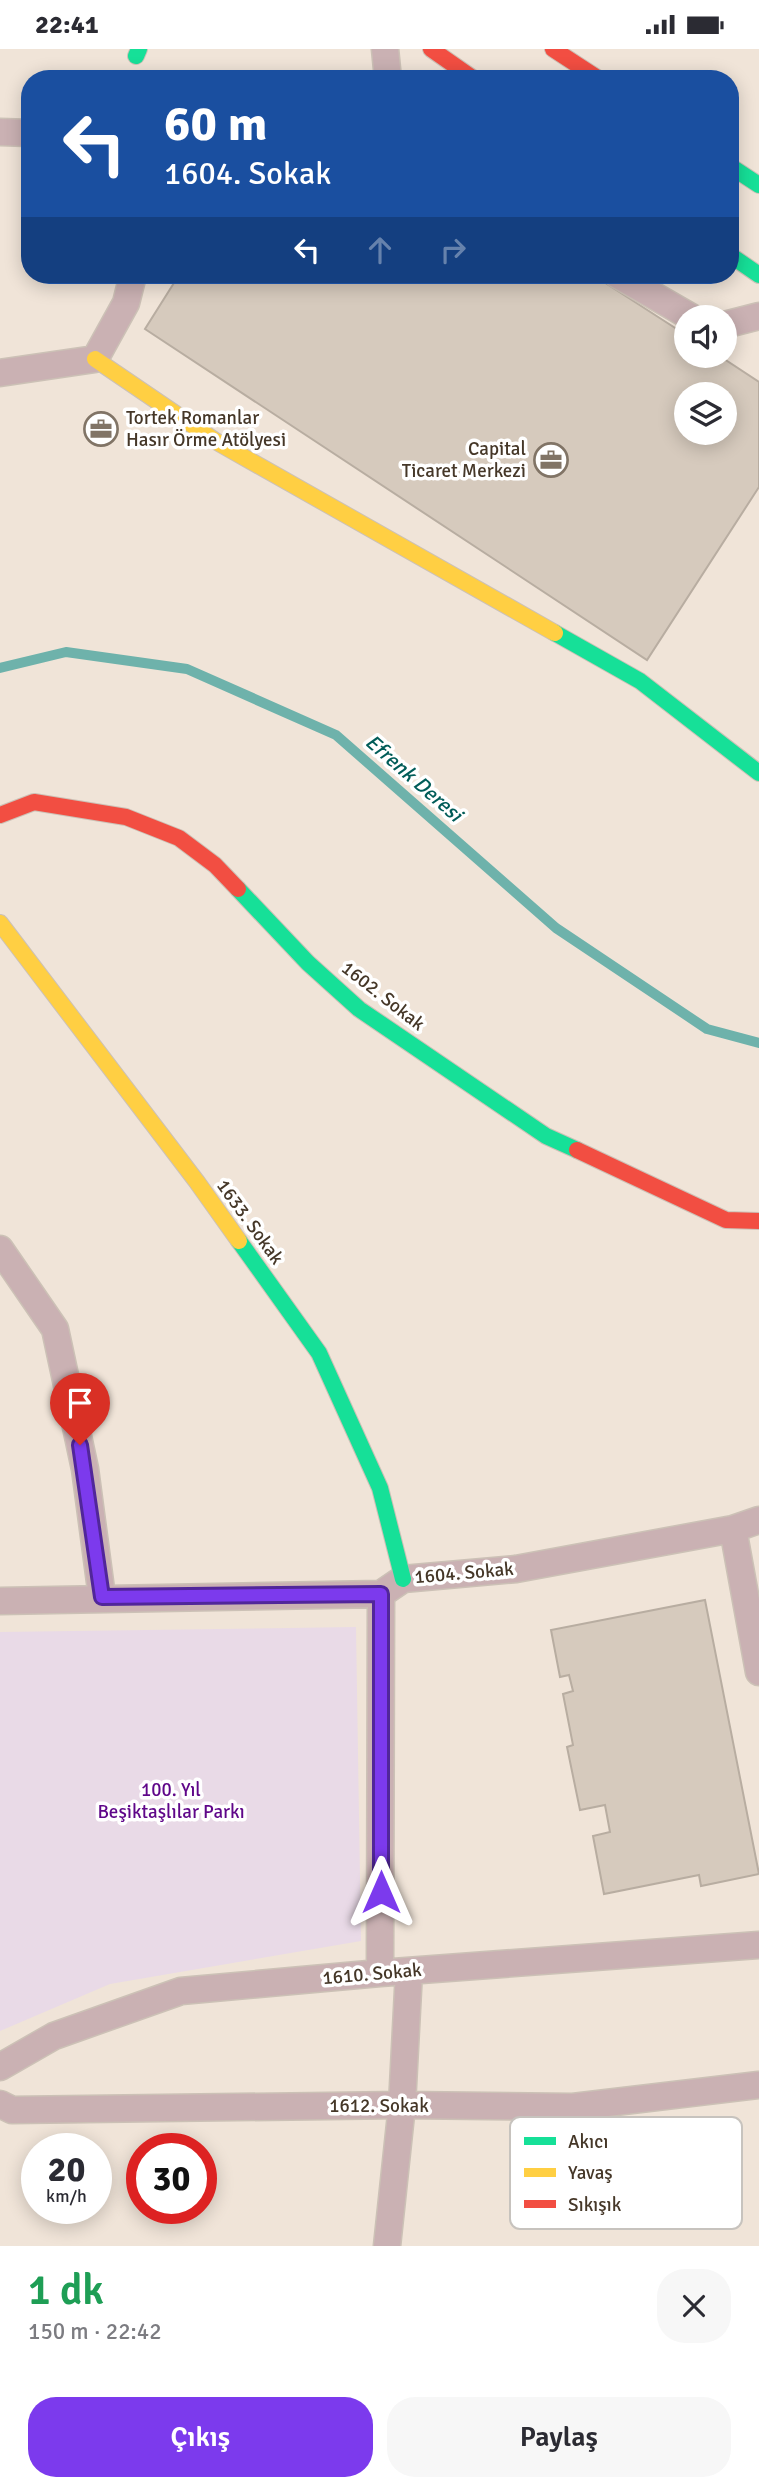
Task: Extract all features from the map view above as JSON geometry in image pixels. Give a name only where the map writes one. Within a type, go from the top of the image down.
[{"type":"main road","points":[[431,49],[461,70]]},
{"type":"main road","points":[[553,49],[585,70]]},
{"type":"main road","points":[[739,172],[759,185]]},
{"type":"main road","points":[[739,261],[759,275]]},
{"type":"main road","points":[[95,359],[217,442],[640,681],[759,773]]},
{"type":"main road","name":"1602. Sokak","points":[[0,815],[34,802],[126,817],[179,838],[215,865],[308,963],[359,1009],[546,1136],[726,1220],[759,1221]]},
{"type":"main road","name":"1633. Sokak","points":[[0,923],[197,1182],[318,1353],[380,1488],[403,1579]]},
{"type":"street","points":[[385,49],[387,70]]},
{"type":"street","points":[[0,132],[21,133]]},
{"type":"street","points":[[0,373],[95,359],[126,303],[131,284]]},
{"type":"street","points":[[634,284],[674,307]]},
{"type":"street","points":[[737,322],[759,316]]},
{"type":"street","points":[[0,1249],[11,1286],[55,1329],[85,1469],[102,1597]]},
{"type":"street","name":"1604. Sokak","points":[[381,1594],[403,1579],[516,1569],[733,1529],[759,1520]]},
{"type":"street","points":[[733,1529],[759,1672]]},
{"type":"street","points":[[0,1601],[102,1597],[381,1594],[380,1973]]},
{"type":"street","name":"1610. Sokak","points":[[0,2067],[54,2036],[181,1991],[380,1973],[759,1945]]},
{"type":"street","points":[[387,2246],[402,2105],[409,1971]]},
{"type":"street","name":"1612. Sokak","points":[[0,2104],[12,2110],[402,2105],[573,2107],[759,2085]]},
{"type":"green space","name":"100. Yıl Beşiktaşlılar Parkı","points":[[356,1627],[361,1941],[110,1984],[0,2031],[0,1632]]},
{"type":"building","name":"Capital Ticaret Merkezi","points":[[173,284],[607,284],[674,327],[674,368],[737,368],[759,382],[759,487],[647,660],[145,329]]},
{"type":"building","points":[[705,1600],[759,1874],[701,1886],[699,1875],[604,1894],[593,1836],[610,1832],[605,1805],[580,1810],[567,1747],[573,1745],[563,1694],[573,1691],[569,1675],[560,1677],[551,1630]]},
{"type":"waterway","name":"Efrenk Deresi","points":[[0,668],[66,652],[187,669],[336,735],[556,928],[707,1029],[759,1043]]},
{"type":"traffic: fast","points":[[136,56],[139,49]]},
{"type":"traffic: fast","points":[[739,172],[759,185]]},
{"type":"traffic: fast","points":[[739,261],[759,275]]},
{"type":"traffic: fast","points":[[555,633],[640,681],[759,773]]},
{"type":"traffic: fast","points":[[238,889],[308,963],[359,1009],[546,1136],[577,1150]]},
{"type":"traffic: fast","points":[[239,1241],[319,1353],[380,1488],[403,1579]]},
{"type":"traffic: slow","points":[[95,359],[217,442],[555,633]]},
{"type":"traffic: slow","points":[[0,923],[239,1241]]},
{"type":"traffic: jam","points":[[431,49],[461,70]]},
{"type":"traffic: jam","points":[[553,49],[585,70]]},
{"type":"traffic: jam","points":[[0,815],[34,802],[126,817],[179,838],[215,865],[238,889]]},
{"type":"traffic: jam","points":[[577,1150],[726,1220],[759,1221]]},
{"type":"place","name":"Tortek Romanlar Hasır Örme Atölyesi","points":[[101,429]]},
{"type":"place","name":"Capital Ticaret Merkezi","points":[[551,460]]},
{"type":"route","points":[[80,1445],[102,1597],[381,1594],[381,1892]]}]
